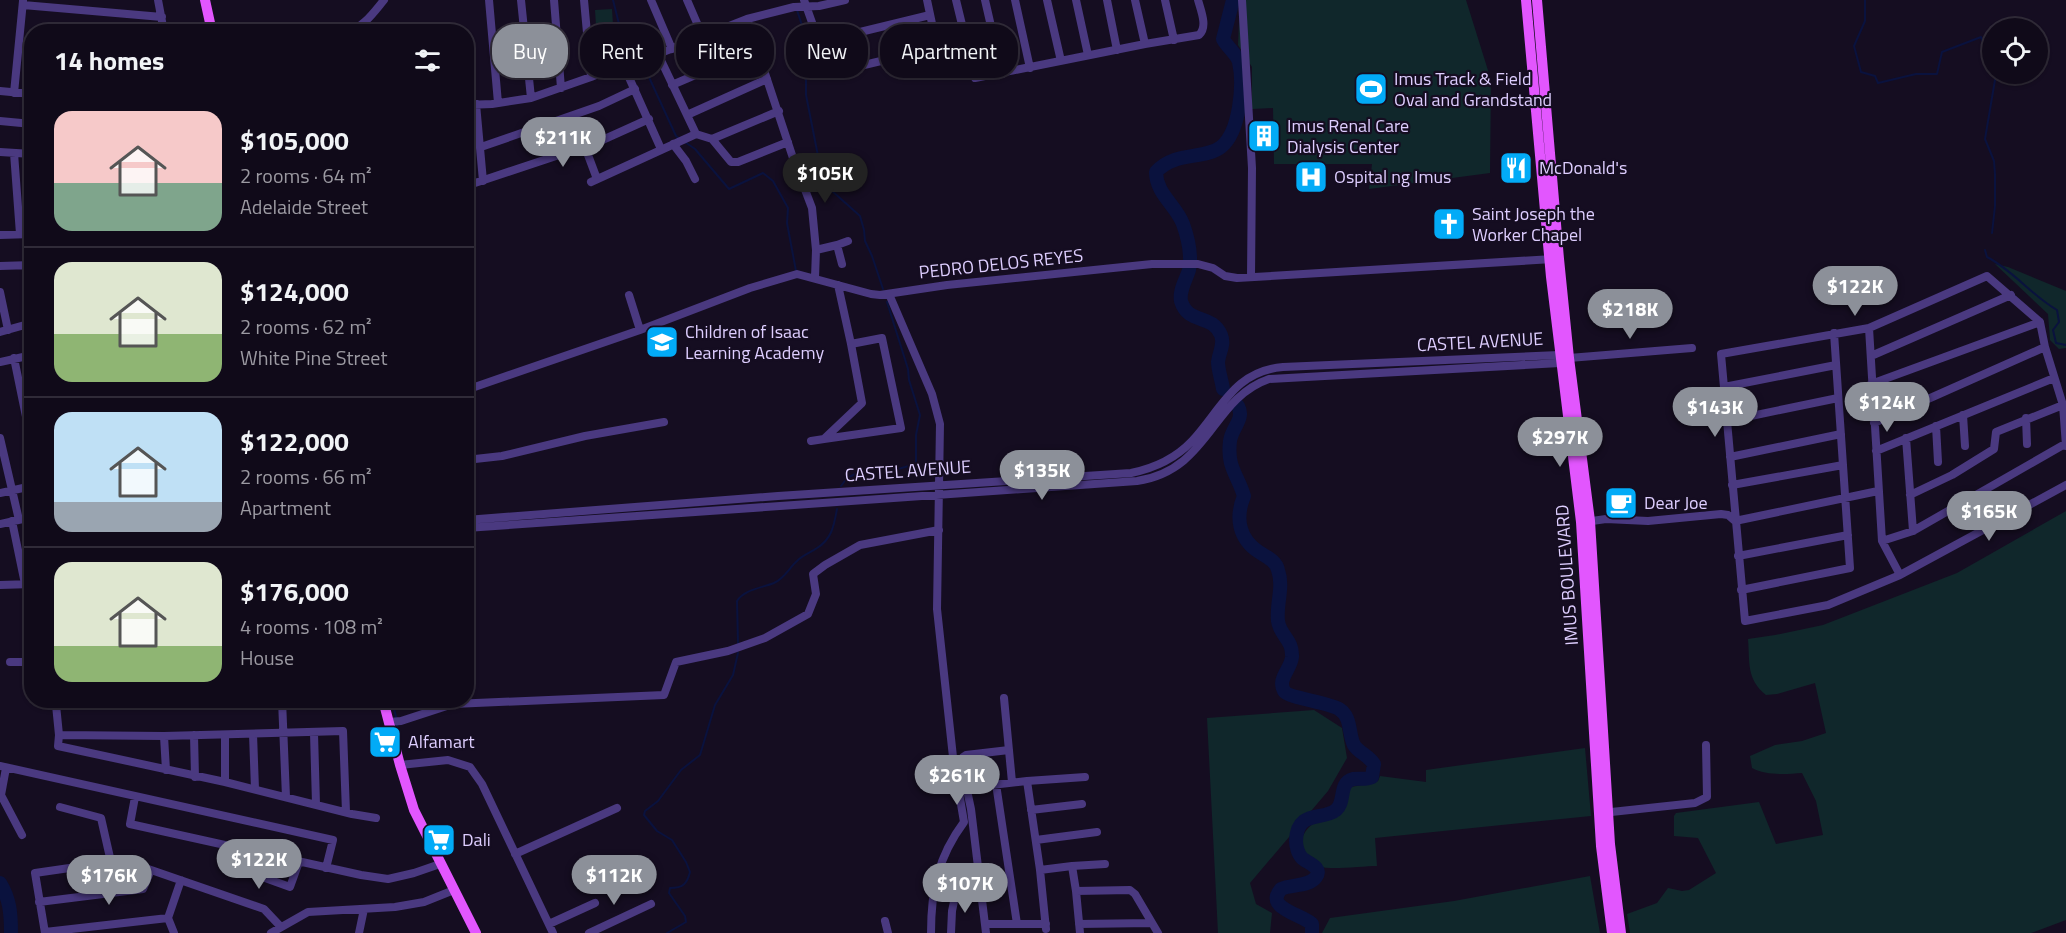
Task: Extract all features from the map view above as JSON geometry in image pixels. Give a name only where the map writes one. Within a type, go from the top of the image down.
[{"type":"main road","points":[[205,0],[210,24]]},
{"type":"main road","name":"IMUS BOULEVARD","points":[[1526,0],[1563,359],[1586,521],[1603,813],[1621,933]]},
{"type":"main road","name":"IMUS BOULEVARD","points":[[1537,0],[1554,259]]},
{"type":"main road","points":[[385,708],[414,810],[476,933]]},
{"type":"main road","name":"IMUS BOULEVARD","points":[[1603,813],[1601,846],[1612,933]]},
{"type":"street","points":[[158,0],[163,24]]},
{"type":"street","points":[[362,24],[384,0]]},
{"type":"street","points":[[489,0],[498,103]]},
{"type":"street","points":[[521,0],[531,98]]},
{"type":"street","points":[[554,0],[561,88]]},
{"type":"street","points":[[584,0],[586,24]]},
{"type":"street","points":[[651,0],[672,49]]},
{"type":"street","points":[[687,0],[697,24]]},
{"type":"street","points":[[735,24],[805,3],[845,0]]},
{"type":"street","points":[[927,0],[932,24]]},
{"type":"street","points":[[956,0],[962,24]]},
{"type":"street","points":[[985,0],[991,24]]},
{"type":"street","points":[[1015,0],[1030,68]]},
{"type":"street","points":[[1047,0],[1061,61]]},
{"type":"street","points":[[1076,0],[1088,56]]},
{"type":"street","points":[[1107,0],[1117,50]]},
{"type":"street","points":[[1136,0],[1145,44]]},
{"type":"street","points":[[1166,0],[1174,40]]},
{"type":"street","points":[[1018,71],[1199,35],[1204,26],[1198,0]]},
{"type":"street","points":[[1242,0],[1252,168],[1251,277]]},
{"type":"street","points":[[14,93],[23,2],[162,17]]},
{"type":"street","points":[[805,3],[813,24]]},
{"type":"street","points":[[868,30],[930,15]]},
{"type":"street","points":[[747,19],[748,24]]},
{"type":"street","points":[[664,52],[676,47]]},
{"type":"street","points":[[664,67],[696,134]]},
{"type":"street","points":[[483,181],[476,104],[531,98],[588,78]]},
{"type":"street","points":[[630,78],[661,149]]},
{"type":"street","points":[[672,85],[688,78]]},
{"type":"street","points":[[687,115],[767,79],[812,208],[816,250],[815,278]]},
{"type":"street","points":[[481,147],[599,106],[635,89]]},
{"type":"street","points":[[0,91],[24,94]]},
{"type":"street","points":[[712,139],[779,111]]},
{"type":"street","points":[[474,184],[585,147],[649,119]]},
{"type":"street","points":[[0,121],[24,123]]},
{"type":"street","points":[[585,147],[594,180],[696,134],[712,139],[729,160],[738,162],[788,142]]},
{"type":"street","points":[[673,144],[686,161],[695,179]]},
{"type":"street","points":[[0,152],[24,154]]},
{"type":"street","points":[[14,153],[20,234]]},
{"type":"street","points":[[0,235],[24,234]]},
{"type":"street","points":[[816,250],[848,241]]},
{"type":"street","points":[[837,245],[842,264]]},
{"type":"street","name":"PEDRO DELOS REYES","points":[[474,387],[797,274],[871,294],[889,294],[947,285],[1137,266],[1198,264],[1213,268],[1225,276],[1251,277],[1554,259]]},
{"type":"street","points":[[0,266],[24,265]]},
{"type":"street","points":[[1882,541],[1913,531],[2065,445],[2063,405],[2045,347],[2040,322],[1987,276],[1869,328],[1721,354],[1745,621],[1828,605],[1900,576],[2066,485]]},
{"type":"street","points":[[824,439],[862,403],[852,344],[838,285]]},
{"type":"street","points":[[0,292],[4,331],[24,325]]},
{"type":"street","points":[[629,294],[640,330]]},
{"type":"street","points":[[889,294],[932,394],[940,424],[937,609],[952,757],[964,822],[951,840],[936,874],[931,933]]},
{"type":"street","points":[[1871,356],[2011,295]]},
{"type":"street","points":[[1871,384],[2040,322]]},
{"type":"street","points":[[1869,328],[1882,541],[1900,576]]},
{"type":"street","points":[[1741,590],[1850,568],[1834,333]]},
{"type":"street","points":[[811,441],[900,428],[882,338],[852,344]]},
{"type":"street","points":[[1874,423],[2045,347]]},
{"type":"street","name":"CASTEL AVENUE","points":[[474,527],[1131,473],[1153,468],[1170,459],[1186,446],[1225,398],[1241,384],[1264,370],[1563,359],[1692,348]]},
{"type":"street","points":[[0,362],[24,356]]},
{"type":"street","points":[[14,358],[24,407]]},
{"type":"street","points":[[1724,387],[1836,365]]},
{"type":"street","points":[[1876,451],[2054,378]]},
{"type":"street","points":[[1727,421],[1838,398]]},
{"type":"street","points":[[1910,495],[1952,475],[1994,449],[1996,432],[2063,405]]},
{"type":"street","points":[[1963,415],[1965,446]]},
{"type":"street","points":[[2026,418],[2028,444]]},
{"type":"street","points":[[474,459],[502,456],[585,436],[664,422]]},
{"type":"street","points":[[1935,426],[1938,462]]},
{"type":"street","points":[[1730,457],[1841,434]]},
{"type":"street","points":[[0,438],[24,564]]},
{"type":"street","points":[[1906,438],[1913,531]]},
{"type":"street","points":[[1732,485],[1843,465]]},
{"type":"street","points":[[0,493],[24,488]]},
{"type":"street","name":"CASTEL AVENUE","points":[[474,519],[939,490]]},
{"type":"street","points":[[1735,521],[1878,491]]},
{"type":"street","points":[[1586,521],[1606,519],[1648,521],[1721,514],[1728,515],[1735,521]]},
{"type":"street","points":[[0,524],[24,518]]},
{"type":"street","points":[[474,703],[664,695],[676,662],[728,651],[765,638],[808,614],[816,594],[813,574],[825,564],[860,545],[939,530]]},
{"type":"street","points":[[1738,556],[1848,535]]},
{"type":"street","points":[[0,585],[24,584]]},
{"type":"street","points":[[10,662],[24,662]]},
{"type":"street","points":[[1004,698],[1012,782]]},
{"type":"street","points":[[56,708],[58,746],[376,818]]},
{"type":"street","points":[[282,708],[286,797]]},
{"type":"street","points":[[389,722],[401,721],[441,708]]},
{"type":"street","points":[[59,735],[164,736],[343,731],[346,812]]},
{"type":"street","points":[[314,733],[316,804]]},
{"type":"street","points":[[253,734],[255,789]]},
{"type":"street","points":[[194,735],[195,777]]},
{"type":"street","points":[[225,735],[225,782]]},
{"type":"street","points":[[164,736],[166,770]]},
{"type":"street","points":[[1603,813],[1695,803],[1707,797],[1706,746]]},
{"type":"street","points":[[1009,750],[966,756],[961,762],[971,810],[986,929],[1017,924],[1046,927],[1027,781]]},
{"type":"street","points":[[400,765],[448,760],[470,767],[482,784],[551,929],[595,903]]},
{"type":"street","points":[[22,835],[1,795],[3,767],[333,840],[326,868]]},
{"type":"street","points":[[983,786],[996,783],[1085,777]]},
{"type":"street","points":[[996,783],[1017,924]]},
{"type":"street","points":[[135,797],[130,824],[298,862],[388,879],[440,864]]},
{"type":"street","points":[[1031,810],[1082,804]]},
{"type":"street","points":[[60,807],[101,818],[111,862]]},
{"type":"street","points":[[515,854],[617,808]]},
{"type":"street","points":[[1036,840],[1097,832]]},
{"type":"street","points":[[232,847],[228,865],[290,887],[298,862]]},
{"type":"street","points":[[168,918],[45,933],[35,873],[111,862],[128,862],[264,909],[281,927]]},
{"type":"street","points":[[1040,870],[1105,864]]},
{"type":"street","points":[[1072,866],[1080,929],[1152,923]]},
{"type":"street","points":[[39,902],[143,889],[152,870]]},
{"type":"street","points":[[174,933],[168,918],[181,880]]},
{"type":"street","points":[[272,933],[308,912],[395,908],[424,902],[454,890]]},
{"type":"street","points":[[1076,891],[1130,890],[1135,894],[1158,933]]},
{"type":"street","points":[[951,933],[956,892]]},
{"type":"street","points":[[589,933],[651,904]]},
{"type":"street","points":[[358,933],[364,909]]},
{"type":"street","points":[[885,921],[888,933]]},
{"type":"green space","name":"Imus Track & Field Oval and Grandstand","points":[[1240,0],[1466,0],[1491,80],[1490,173],[1369,189],[1372,164],[1274,164],[1273,108],[1252,109],[1252,67],[1238,45]]},
{"type":"green space","points":[[612,9],[613,24],[596,24],[595,10]]},
{"type":"green space","points":[[1995,264],[2008,267],[2066,291],[2066,348],[2059,349],[2050,340],[2048,314]]},
{"type":"green space","points":[[2066,511],[2066,920],[2031,933],[1630,933],[1627,914],[1657,903],[1668,888],[1689,890],[1716,873],[1698,838],[1674,836],[1676,813],[1759,802],[1776,844],[1823,835],[1816,801],[1802,773],[1777,774],[1758,771],[1752,768],[1750,756],[1775,745],[1802,741],[1826,733],[1815,683],[1766,695],[1752,676],[1748,639],[1823,625],[1957,573]]},
{"type":"green space","points":[[1314,710],[1342,728],[1347,758],[1328,791],[1250,883],[1256,904],[1272,913],[1270,933],[1218,933],[1207,718]]},
{"type":"green space","points":[[1585,748],[1591,816],[1375,838],[1377,866],[1326,868],[1312,863],[1305,858],[1302,852],[1302,838],[1306,831],[1321,819],[1338,815],[1344,803],[1345,788],[1374,783],[1380,776],[1426,782],[1426,770]]},
{"type":"green space","points":[[1590,876],[1600,933],[1322,933],[1330,918],[1454,901]]},
{"type":"waterway","points":[[613,0],[619,24]]},
{"type":"waterway","points":[[1223,389],[1218,362],[1222,345],[1221,335],[1212,324],[1189,313],[1181,301],[1182,289],[1190,264],[1188,241],[1180,217],[1159,187],[1156,172],[1164,165],[1180,158],[1214,151],[1221,147],[1233,130],[1241,95],[1240,71],[1238,59],[1223,39],[1233,0]]},
{"type":"waterway","points":[[1865,0],[1865,21],[1854,46],[1861,72],[1875,76],[1878,83],[1916,74],[1937,74],[1942,52],[1981,37],[1982,39]]},
{"type":"waterway","points":[[797,10],[810,50],[806,68],[806,95],[820,166],[831,190],[860,216],[865,241],[883,289]]},
{"type":"waterway","points":[[649,78],[676,136],[680,139]]},
{"type":"waterway","points":[[1992,233],[1995,174],[1994,161],[1985,139],[1994,84]]},
{"type":"waterway","points":[[685,142],[695,149],[729,189],[763,173],[773,181],[788,208],[787,223],[796,271]]},
{"type":"waterway","points":[[1985,250],[1987,257],[2006,269],[2057,310],[2059,322],[2053,330],[2056,343],[2066,345]]},
{"type":"waterway","points":[[841,486],[847,478],[872,466],[898,469],[916,464],[916,435],[920,415],[887,302]]},
{"type":"waterway","points":[[1238,406],[1240,415],[1231,436],[1230,458],[1244,496],[1240,512],[1243,534],[1252,547],[1273,562],[1280,576],[1278,621],[1292,651],[1282,687],[1287,693],[1343,712],[1348,721],[1354,745],[1374,764],[1372,777],[1353,779],[1345,784],[1341,802],[1336,810],[1306,820],[1297,831],[1298,852],[1302,858],[1316,868],[1318,874],[1309,882],[1281,889],[1277,901],[1286,910],[1312,924],[1312,933]]},
{"type":"waterway","points":[[738,643],[737,601],[749,591],[778,581],[799,559],[822,544],[831,531],[837,509]]},
{"type":"waterway","points":[[667,933],[686,922],[685,916],[669,893],[670,888],[684,884],[690,872],[672,840],[657,831],[644,815],[645,811],[658,801],[681,770],[700,755],[715,705],[733,675],[738,653]]},
{"type":"waterway","points":[[394,708],[396,717]]},
{"type":"waterway","points":[[397,725],[400,738]]},
{"type":"waterway","points":[[0,883],[9,907],[11,933]]},
{"type":"place","name":"Imus Track & Field Oval and Grandstand","points":[[1371,89]]},
{"type":"place","name":"Imus Renal Care Dialysis Center","points":[[1264,136]]},
{"type":"place","name":"McDonald's","points":[[1516,168]]},
{"type":"place","name":"Ospital ng Imus","points":[[1311,177]]},
{"type":"place","name":"Saint Joseph the Worker Chapel","points":[[1449,224]]},
{"type":"place","name":"Children of Isaac Learning Academy","points":[[662,342]]},
{"type":"place","name":"Dear Joe","points":[[1621,503]]},
{"type":"place","name":"Alfamart","points":[[385,742]]},
{"type":"place","name":"Dali","points":[[439,840]]}]
